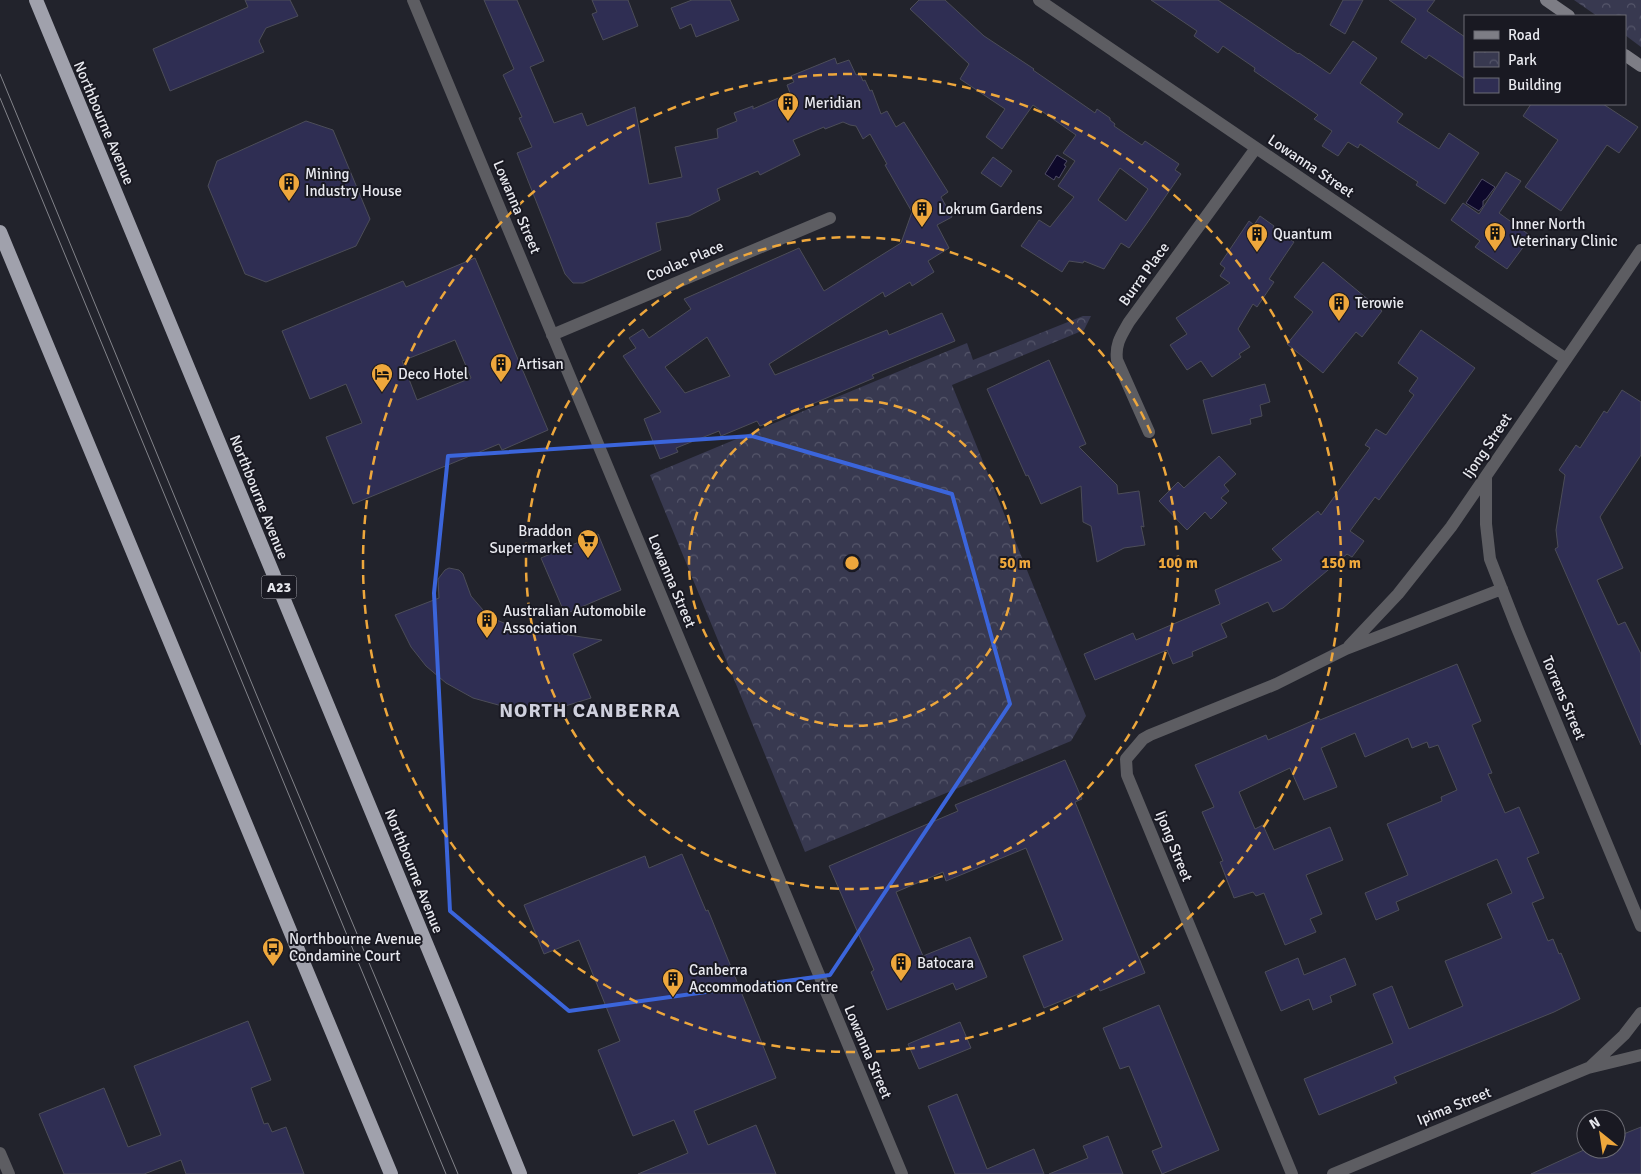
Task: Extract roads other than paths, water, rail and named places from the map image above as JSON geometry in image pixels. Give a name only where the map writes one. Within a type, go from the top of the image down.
[{"type":"highway","name":"Northbourne Avenue","points":[[36,0],[447,992],[520,1174]]},
{"type":"highway","points":[[0,232],[391,1174]]},
{"type":"main road","points":[[1546,0],[1568,15]]},
{"type":"main road","points":[[1626,56],[1641,66]]},
{"type":"street","name":"Lowanna Street","points":[[413,0],[902,1174]]},
{"type":"street","name":"Lowanna Street","points":[[1038,0],[1566,359]]},
{"type":"street","name":"Burra Place","points":[[1149,432],[1118,360],[1116,351],[1118,340],[1129,322],[1256,148]]},
{"type":"street","name":"Coolac Place","points":[[552,335],[830,218]]},
{"type":"street","name":"Ijong Street","points":[[1346,649],[1398,594],[1452,527],[1641,250]]},
{"type":"street","name":"Torrens Street","points":[[1486,476],[1486,524],[1490,559],[1641,926]]},
{"type":"street","name":"Ijong Street","points":[[1292,1174],[1127,775],[1126,759],[1143,739],[1150,735],[1276,684],[1346,649],[1502,589]]},
{"type":"street","name":"Ipima Street","points":[[1588,1068],[1624,1035],[1641,1014]]},
{"type":"street","name":"Ipima Street","points":[[1332,1174],[1588,1068],[1641,1056]]},
{"type":"street","points":[[0,1153],[9,1174]]},
{"type":"tram line","points":[[0,74],[257,696],[458,1174]]},
{"type":"tram line","points":[[0,98],[446,1174]]},
{"type":"place","name":"Meridian","points":[[788,122]]},
{"type":"place","name":"Mining Industry House","points":[[289,202]]},
{"type":"place","name":"Lokrum Gardens","points":[[922,228]]},
{"type":"place","name":"Inner North Veterinary Clinic","points":[[1495,252]]},
{"type":"place","name":"Quantum","points":[[1257,253]]},
{"type":"place","name":"Terowie","points":[[1339,322]]},
{"type":"place","name":"Artisan","points":[[501,383]]},
{"type":"place","name":"Deco Hotel","points":[[382,393]]},
{"type":"place","name":"Braddon Supermarket","points":[[588,559]]},
{"type":"place","name":"Australian Automobile Association","points":[[487,639]]},
{"type":"place","name":"Northbourne Avenue Condamine Court","points":[[273,967]]},
{"type":"place","name":"Batocara","points":[[901,982]]},
{"type":"place","name":"Canberra Accommodation Centre","points":[[673,998]]},
{"type":"district","name":"NORTH CANBERRA","points":[[590,710]]}]
